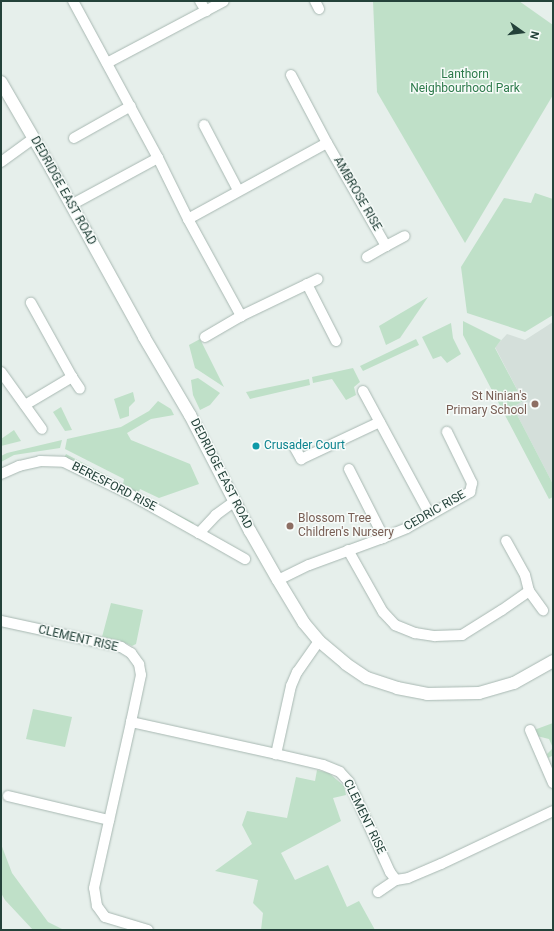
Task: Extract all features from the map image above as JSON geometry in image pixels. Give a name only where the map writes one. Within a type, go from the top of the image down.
[{"type":"street","points":[[73,1],[131,106],[188,219],[241,316]]},
{"type":"street","points":[[200,1],[206,11]]},
{"type":"street","points":[[107,63],[224,1]]},
{"type":"street","name":"AMBROSE RISE","points":[[291,75],[327,143],[386,246]]},
{"type":"street","name":"DEDRIDGE EAST ROAD","points":[[1,82],[34,138],[144,337],[190,415],[278,580],[304,623],[319,641],[346,664],[367,678],[396,688],[427,694],[479,693],[514,683],[553,661]]},
{"type":"street","points":[[74,138],[131,106]]},
{"type":"street","points":[[204,125],[238,190]]},
{"type":"street","points":[[1,162],[34,138]]},
{"type":"street","points":[[188,219],[238,190],[327,143]]},
{"type":"street","points":[[71,205],[158,158]]},
{"type":"street","name":"AMBROSE RISE","points":[[367,256],[405,236]]},
{"type":"street","points":[[205,337],[241,316],[318,279]]},
{"type":"street","points":[[307,284],[336,341]]},
{"type":"street","points":[[32,303],[80,389]]},
{"type":"street","points":[[1,372],[42,429]]},
{"type":"street","points":[[25,405],[72,377]]},
{"type":"street","points":[[363,391],[430,515]]},
{"type":"street","points":[[295,448],[301,459],[380,422]]},
{"type":"street","name":"CEDRIC RISE","points":[[278,580],[309,565],[384,538],[430,515],[470,492],[472,483],[446,432]]},
{"type":"street","name":"BERESFORD RISE","points":[[1,474],[20,466],[40,462],[64,462],[131,495],[245,559]]},
{"type":"street","points":[[349,470],[384,538]]},
{"type":"street","points":[[199,533],[216,515],[235,501]]},
{"type":"street","points":[[506,541],[525,575],[529,591],[543,610]]},
{"type":"street","points":[[348,550],[383,612],[395,625],[415,633],[435,636],[462,634],[502,610],[529,591]]},
{"type":"street","name":"CLEMENT RISE","points":[[1,621],[121,647],[131,653],[139,664],[141,675],[95,877],[94,888],[97,906],[105,917],[148,930]]},
{"type":"street","points":[[276,754],[291,686],[297,672],[319,641]]},
{"type":"street","name":"CLEMENT RISE","points":[[131,722],[323,765],[340,772],[349,782],[390,872],[396,880]]},
{"type":"street","points":[[530,730],[553,783]]},
{"type":"street","points":[[8,796],[109,820]]},
{"type":"street","points":[[378,892],[396,880],[408,878],[441,864],[553,811]]},
{"type":"shaded area","name":"St Ninian's Primary School","points":[[553,322],[553,484],[513,407],[523,401],[495,347],[507,334],[525,340]]},
{"type":"green space","name":"Lanthorn Neighbourhood Park","points":[[373,1],[519,1],[553,25],[553,95],[465,243],[377,92]]},
{"type":"green space","points":[[535,193],[553,199],[553,315],[525,332],[467,313],[461,267],[504,198],[531,203]]},
{"type":"green space","points":[[428,297],[400,338],[386,345],[379,326]]},
{"type":"green space","points":[[463,321],[501,340],[495,348],[523,401],[513,407],[553,484],[553,497],[549,499],[463,335]]},
{"type":"green space","points":[[451,323],[453,338],[461,354],[447,363],[441,356],[433,359],[422,337]]},
{"type":"green space","points":[[200,339],[224,387],[195,368],[189,345]]},
{"type":"green space","points":[[416,339],[419,345],[363,371],[360,366]]},
{"type":"green space","points":[[353,368],[360,382],[354,387],[356,395],[346,400],[332,379],[313,383],[312,377]]},
{"type":"green space","points":[[198,378],[220,393],[210,405],[200,410],[193,395],[191,380]]},
{"type":"green space","points":[[309,379],[310,385],[250,399],[246,392]]},
{"type":"green space","points":[[133,392],[135,401],[129,407],[129,416],[120,419],[114,399]]},
{"type":"green space","points":[[158,401],[171,409],[174,415],[151,419],[127,433],[131,440],[190,464],[199,484],[159,498],[140,489],[138,494],[194,523],[191,525],[64,458],[66,454],[123,484],[124,479],[65,449],[67,439],[121,427],[149,411]]},
{"type":"green space","points":[[61,407],[72,430],[65,431],[53,412]]},
{"type":"green space","points":[[14,430],[21,441],[1,446],[1,439]]},
{"type":"green space","points":[[62,440],[60,448],[14,455],[1,462],[1,456],[7,453]]},
{"type":"green space","points":[[111,603],[143,610],[136,644],[132,646],[121,641],[102,637]]},
{"type":"green space","points":[[33,709],[72,717],[65,747],[26,739]]},
{"type":"green space","points":[[553,723],[553,748],[549,739],[537,736],[534,730]]},
{"type":"green space","points":[[553,748],[552,756],[548,758],[547,754]]},
{"type":"green space","points":[[317,770],[329,773],[344,786],[346,795],[333,798],[341,821],[281,853],[295,880],[328,865],[347,907],[359,901],[375,930],[261,930],[263,913],[253,903],[258,880],[215,871],[252,844],[242,825],[247,811],[287,818],[296,777],[315,781]]},
{"type":"green space","points":[[1,844],[12,873],[48,922],[64,930],[33,930],[5,900],[1,893]]},
{"type":"place","name":"St Ninian's Primary School","points":[[535,404]]},
{"type":"place","name":"Crusader Court","points":[[256,446]]},
{"type":"place","name":"Blossom Tree Children's Nursery","points":[[290,526]]}]
